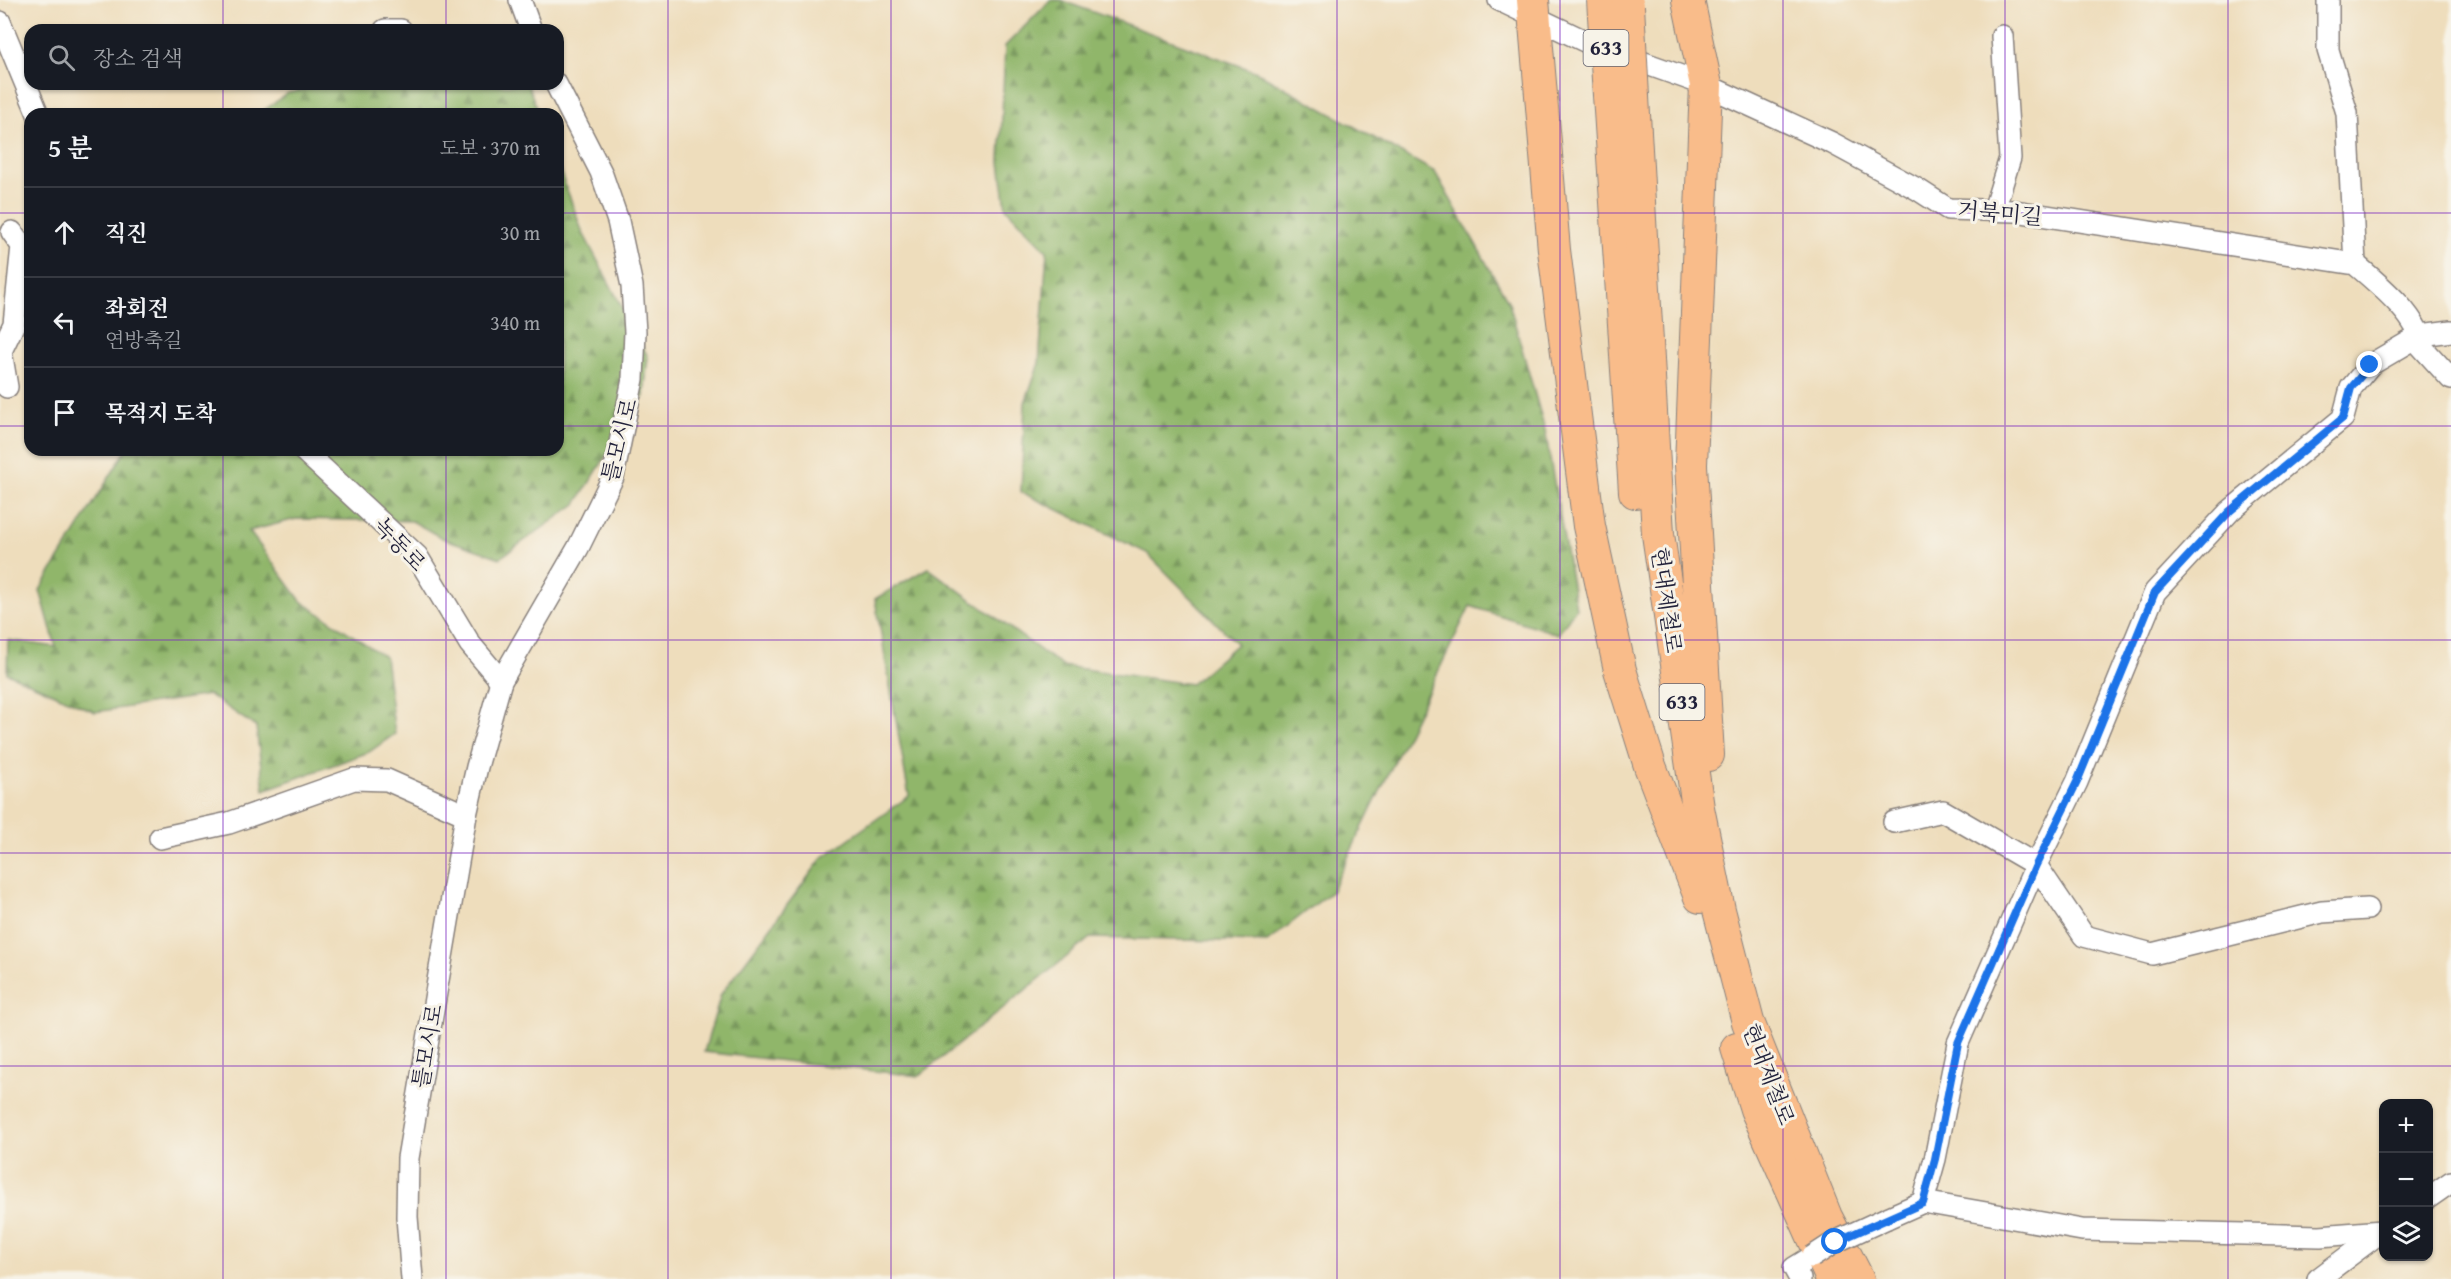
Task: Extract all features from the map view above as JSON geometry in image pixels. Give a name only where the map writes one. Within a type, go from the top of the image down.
[{"type":"highway","points":[[1688,0],[1706,85],[1691,465],[1708,898]]},
{"type":"highway","name":"현대제철로","points":[[1615,2],[1621,96],[1628,418],[1640,555],[1666,719],[1708,898],[1732,1032],[1756,1109],[1822,1268]]},
{"type":"highway","points":[[1533,8],[1554,250],[1590,536],[1620,670],[1650,766],[1708,898]]},
{"type":"highway","name":"현대제철로","points":[[1708,898],[1748,1022],[1822,1207],[1858,1279]]},
{"type":"street","points":[[520,0],[529,24]]},
{"type":"street","name":"거북미길","points":[[1499,0],[1533,8],[1591,44],[1706,85],[1832,143],[1917,189],[1948,209],[2014,211],[2355,264]]},
{"type":"street","points":[[2328,0],[2328,50],[2347,113],[2355,264],[2379,284],[2421,335],[2421,346],[2451,379]]},
{"type":"street","points":[[0,22],[24,80]]},
{"type":"street","points":[[1994,210],[2010,158],[2002,36]]},
{"type":"street","points":[[28,90],[36,108]]},
{"type":"street","name":"틀모시로","points":[[412,1279],[407,1217],[408,1158],[466,815],[477,767],[501,681],[578,548],[613,477],[633,379],[635,332],[632,286],[618,221],[601,172],[559,90]]},
{"type":"street","points":[[7,387],[1,351],[14,324],[22,246],[14,231]]},
{"type":"street","points":[[1923,1203],[1935,1159],[1958,1043],[2036,865],[2077,782],[2155,592],[2230,511],[2343,418],[2351,388],[2370,365],[2421,335],[2451,331]]},
{"type":"street","name":"녹동로","points":[[309,456],[417,556],[470,645],[501,681]]},
{"type":"street","points":[[160,838],[229,823],[354,779],[387,780],[466,815]]},
{"type":"street","points":[[1894,822],[1943,811],[2036,865],[2084,936],[2152,954],[2322,912],[2367,909]]},
{"type":"street","points":[[2433,1195],[2451,1182]]},
{"type":"street","points":[[1800,1279],[1794,1268],[1822,1268],[1835,1242],[1923,1203],[2082,1230],[2320,1236],[2379,1231]]},
{"type":"street","points":[[2318,1279],[2379,1234]]},
{"type":"green space","points":[[1051,0],[1060,0],[1257,72],[1435,172],[1509,303],[1545,430],[1576,608],[1558,634],[1470,606],[1331,892],[1267,942],[1090,938],[919,1076],[704,1052],[721,994],[822,858],[909,796],[875,599],[928,568],[1062,666],[1191,684],[1237,644],[1147,553],[1021,492],[1025,403],[1039,363],[1047,251],[1006,208],[1000,162],[1005,46]]},
{"type":"green space","points":[[304,90],[530,90],[537,108],[267,108],[288,93]]},
{"type":"green space","points":[[564,182],[582,231],[648,357],[644,396],[576,504],[500,558],[442,538],[412,521],[296,519],[249,531],[301,601],[385,657],[395,734],[369,752],[264,790],[256,727],[209,695],[95,712],[7,673],[8,640],[56,647],[40,590],[122,456],[564,456]]},
{"type":"route","points":[[1835,1242],[1923,1203],[1935,1159],[1958,1043],[2036,865],[2077,782],[2155,592],[2184,558],[2230,511],[2262,487],[2343,418],[2351,388],[2370,365]]}]
